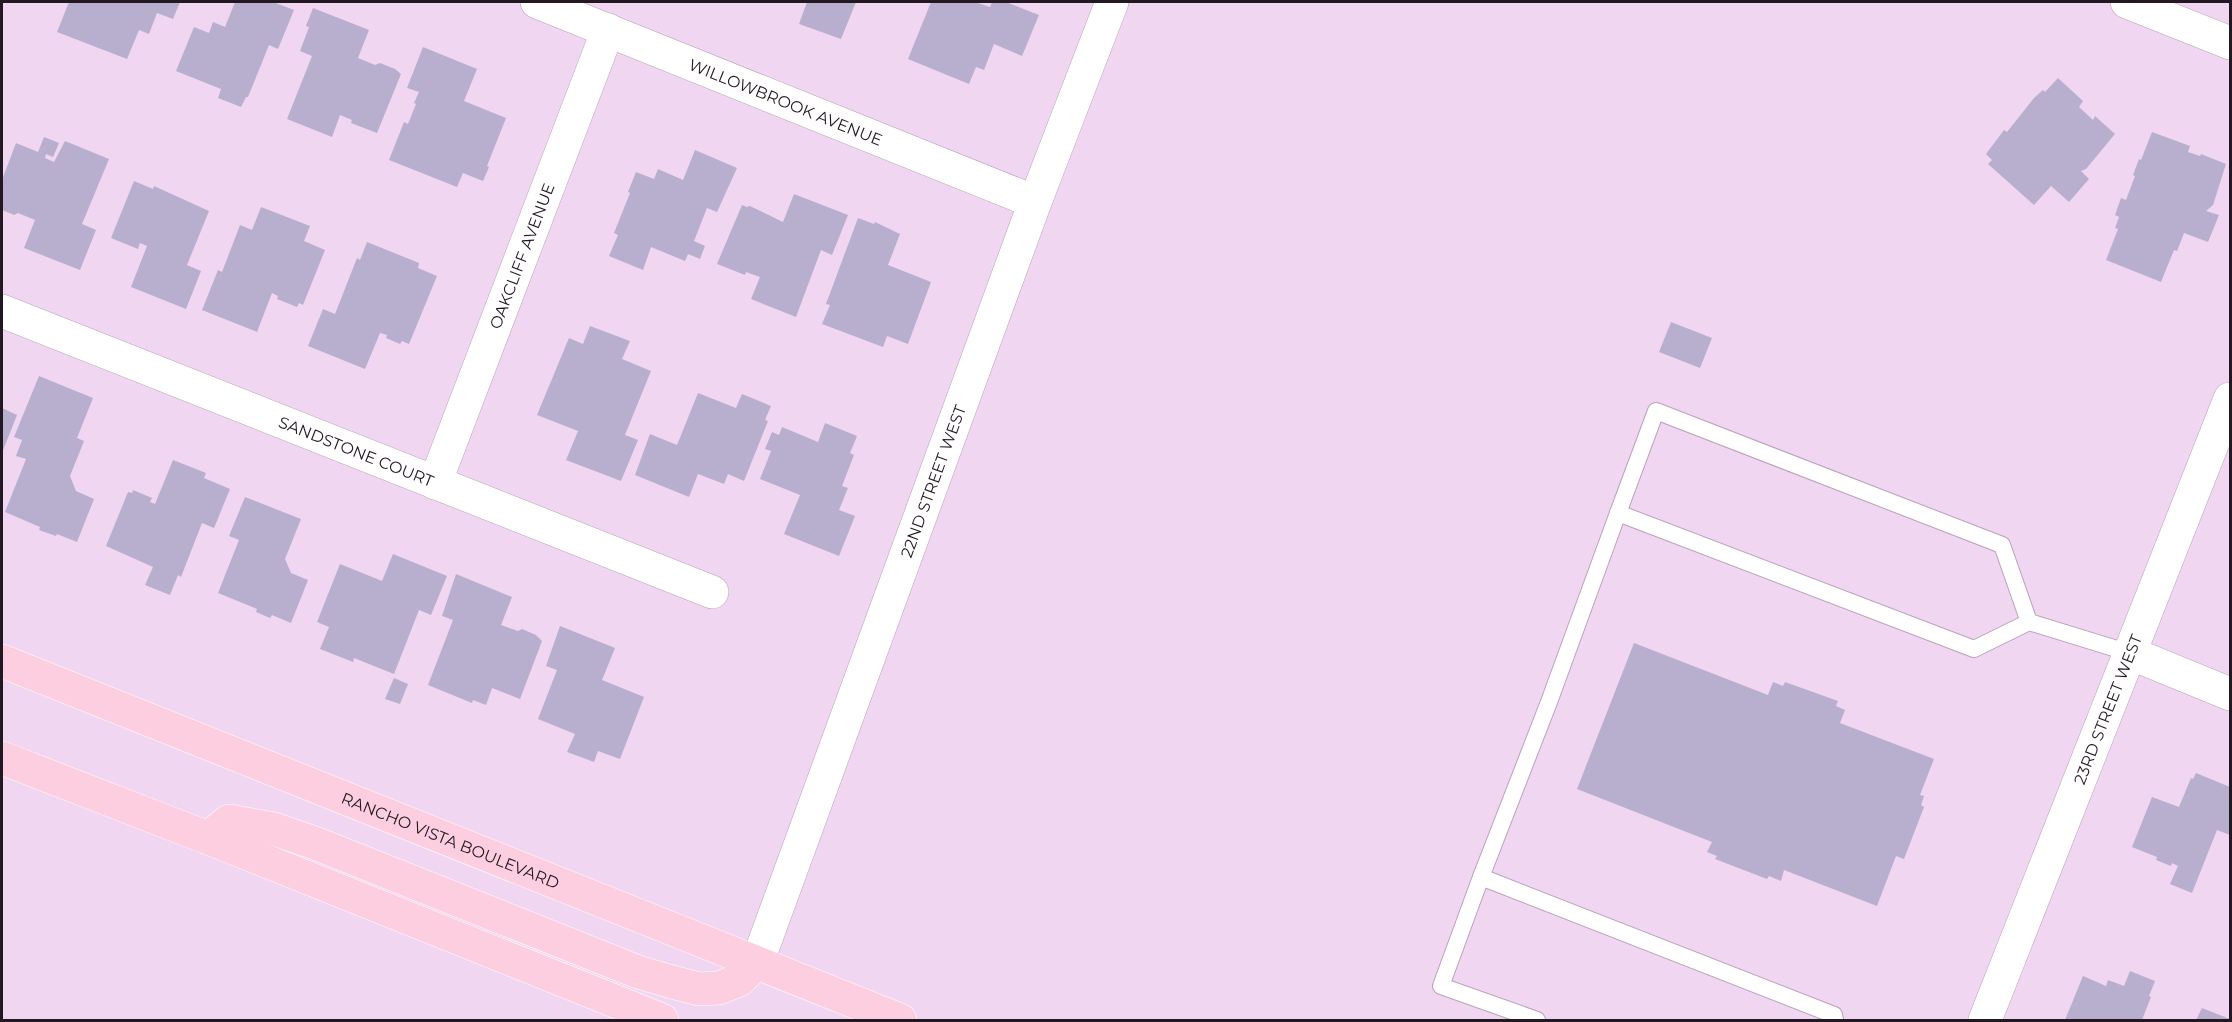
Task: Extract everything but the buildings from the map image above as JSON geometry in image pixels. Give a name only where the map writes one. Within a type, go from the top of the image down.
[{"type":"main road","name":"RANCHO VISTA BOULEVARD","points":[[3,663],[900,1020]]},
{"type":"main road","points":[[2,758],[662,1020]]},
{"type":"main road","points":[[208,838],[229,821],[274,829],[315,843],[638,972],[699,989],[719,988],[740,980],[757,963]]},
{"type":"street","name":"WILLOWBROOK AVENUE","points":[[537,2],[1035,202]]},
{"type":"street","name":"22ND STREET WEST","points":[[757,963],[1035,202],[1112,2]]},
{"type":"street","points":[[2127,2],[2230,43]]},
{"type":"street","name":"OAKCLIFF AVENUE","points":[[435,483],[608,30]]},
{"type":"street","name":"SANDSTONE COURT","points":[[2,310],[712,592]]},
{"type":"street","name":"23RD STREET WEST","points":[[1985,1020],[2230,399]]},
{"type":"street","points":[[2130,653],[2230,694]]},
{"type":"lane","points":[[1537,1020],[1441,986],[1550,702],[1656,411],[2002,545],[2029,622]]},
{"type":"lane","points":[[1618,513],[1974,649],[2029,622],[2130,653]]},
{"type":"lane","points":[[1481,877],[1834,1015],[1835,1020]]}]
